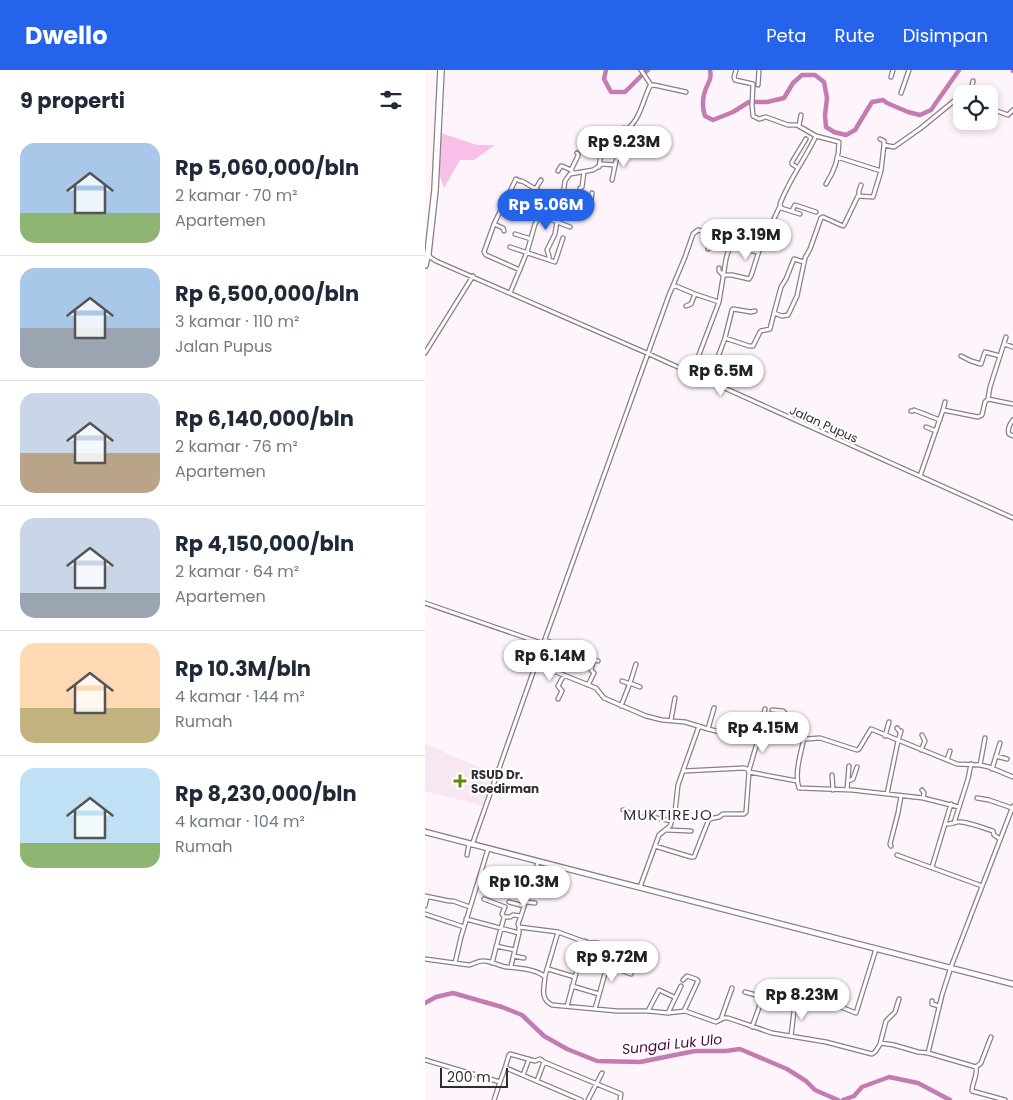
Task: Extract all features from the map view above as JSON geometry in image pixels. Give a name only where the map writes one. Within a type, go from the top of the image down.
[{"type":"highway","points":[[425,265],[436,175],[441,70]]},
{"type":"main road","points":[[425,832],[1013,984]]},
{"type":"street","points":[[641,70],[651,85],[686,92]]},
{"type":"street","points":[[736,70],[734,77],[737,81],[753,84],[753,116],[759,119],[767,118],[800,127],[816,136],[839,142],[833,171],[827,184]]},
{"type":"street","points":[[758,85],[759,70]]},
{"type":"street","points":[[891,78],[893,70]]},
{"type":"street","points":[[901,93],[909,70]]},
{"type":"street","points":[[972,85],[973,81]]},
{"type":"street","points":[[599,167],[603,147],[612,149],[621,130],[631,126],[651,85]]},
{"type":"street","points":[[884,145],[894,147],[953,102]]},
{"type":"street","points":[[998,111],[1008,115],[1013,110]]},
{"type":"street","points":[[800,127],[801,115]]},
{"type":"street","points":[[719,268],[723,275],[749,278],[751,276],[759,251],[780,206],[784,192],[816,136]]},
{"type":"street","points":[[798,168],[792,162],[806,139]]},
{"type":"street","points":[[859,195],[873,197],[881,171],[884,141],[881,139]]},
{"type":"street","points":[[612,180],[621,151]]},
{"type":"street","points":[[549,260],[547,250],[555,234],[565,181],[572,172],[578,156],[577,153]]},
{"type":"street","points":[[837,156],[881,171]]},
{"type":"street","points":[[558,171],[561,166],[572,172],[584,172],[593,170],[602,164],[615,166]]},
{"type":"street","points":[[578,198],[584,172]]},
{"type":"street","points":[[520,270],[484,253],[494,224],[516,180],[522,181],[551,199],[560,202]]},
{"type":"street","points":[[541,180],[537,204],[547,208]]},
{"type":"street","points":[[775,313],[786,316],[797,296],[804,262],[815,238],[821,218],[823,217],[842,226],[844,225],[859,195],[861,186]]},
{"type":"street","points":[[563,195],[590,202],[592,193]]},
{"type":"street","points":[[510,293],[527,252],[537,221],[544,214],[551,199]]},
{"type":"street","points":[[792,211],[795,205],[816,212]]},
{"type":"street","points":[[780,206],[800,214]]},
{"type":"street","points":[[552,220],[570,227]]},
{"type":"street","points":[[494,224],[503,228],[504,231]]},
{"type":"street","points":[[467,855],[672,287],[693,234],[697,230],[707,232],[730,245],[745,250],[759,251]]},
{"type":"street","points":[[515,234],[531,239]]},
{"type":"street","points":[[509,247],[556,262],[563,238]]},
{"type":"street","points":[[708,249],[719,238]]},
{"type":"street","points":[[692,373],[719,302],[730,245]]},
{"type":"street","name":"Jalan Pupus","points":[[426,254],[436,261],[692,373],[1013,518]]},
{"type":"street","points":[[725,338],[754,346],[761,331],[770,329],[781,287],[794,259],[804,262]]},
{"type":"street","points":[[425,265],[436,261]]},
{"type":"street","points":[[425,353],[473,276]]},
{"type":"street","points":[[672,287],[676,286],[719,302]]},
{"type":"street","points":[[686,306],[691,304],[695,294]]},
{"type":"street","points":[[709,381],[725,338],[732,309],[755,311]]},
{"type":"street","points":[[943,410],[979,417],[982,415],[1006,337]]},
{"type":"street","points":[[1004,344],[1013,348]]},
{"type":"street","points":[[961,356],[981,364],[985,352],[1000,356]]},
{"type":"street","points":[[988,399],[1013,404]]},
{"type":"street","points":[[920,476],[945,402]]},
{"type":"street","points":[[911,411],[914,410],[939,420]]},
{"type":"street","points":[[1013,420],[1008,433],[1013,436]]},
{"type":"street","points":[[926,427],[936,431]]},
{"type":"street","points":[[425,603],[596,660],[591,670],[594,673],[588,686]]},
{"type":"street","points":[[536,664],[598,690],[603,698],[653,718],[685,722],[708,730],[731,734],[749,724],[780,727],[804,738],[819,738],[857,750],[870,730],[947,760],[960,764],[992,768],[1013,778]]},
{"type":"street","points":[[621,706],[636,664]]},
{"type":"street","points":[[558,699],[562,691],[558,685],[564,675]]},
{"type":"street","points":[[622,681],[640,687]]},
{"type":"street","points":[[671,720],[675,698]]},
{"type":"street","points":[[708,730],[714,708]]},
{"type":"street","points":[[655,846],[694,857],[709,819],[723,814],[744,814],[746,812],[749,771],[765,709]]},
{"type":"street","points":[[772,710],[785,712],[780,727]]},
{"type":"street","points":[[885,736],[889,722]]},
{"type":"street","points":[[640,887],[659,834],[669,828],[672,822],[678,785],[699,726]]},
{"type":"street","points":[[887,794],[901,732],[897,728]]},
{"type":"street","points":[[760,733],[771,734]]},
{"type":"street","points":[[921,750],[925,741],[922,735]]},
{"type":"street","points":[[804,738],[799,761],[797,781],[799,788],[847,790],[923,798],[959,807]]},
{"type":"street","points":[[980,765],[985,738]]},
{"type":"street","points":[[992,768],[1000,743]]},
{"type":"street","points":[[947,760],[950,751]]},
{"type":"street","points":[[996,756],[1007,760]]},
{"type":"street","points":[[954,823],[971,764]]},
{"type":"street","points":[[847,790],[849,766]]},
{"type":"street","points":[[848,781],[853,780],[857,767]]},
{"type":"street","points":[[684,771],[744,768],[749,771],[797,781]]},
{"type":"street","points":[[832,775],[833,790]]},
{"type":"street","points":[[923,790],[923,798]]},
{"type":"street","points":[[891,846],[901,796]]},
{"type":"street","points":[[928,1053],[939,1006],[951,967],[1013,807],[977,798]]},
{"type":"street","points":[[932,867],[951,804]]},
{"type":"street","points":[[623,810],[641,818],[646,816],[672,822]]},
{"type":"street","points":[[945,824],[962,822],[979,826],[993,831],[1000,839]]},
{"type":"street","points":[[666,830],[691,831]]},
{"type":"street","points":[[455,963],[466,919],[488,849]]},
{"type":"street","points":[[897,855],[982,886]]},
{"type":"street","points":[[511,966],[519,933],[518,924],[538,862]]},
{"type":"street","points":[[425,906],[426,896],[470,906]]},
{"type":"street","points":[[484,899],[504,906],[502,914],[504,918],[492,963]]},
{"type":"street","points":[[509,902],[524,906]]},
{"type":"street","points":[[526,902],[535,903]]},
{"type":"street","points":[[425,914],[464,926]]},
{"type":"street","points":[[504,918],[509,918],[513,915],[521,916]]},
{"type":"street","points":[[466,919],[519,933]]},
{"type":"street","points":[[519,927],[558,932],[585,942],[604,944]]},
{"type":"street","points":[[558,932],[545,977],[545,1000],[552,1005],[617,1011],[684,1012],[716,1022],[728,1018],[772,1033],[827,1042],[872,1054],[880,1045],[886,1021],[895,1012],[899,1000]]},
{"type":"street","points":[[567,1006],[585,942]]},
{"type":"street","points":[[496,946],[515,950]]},
{"type":"street","points":[[745,992],[763,997],[823,1000],[856,1012],[876,948]]},
{"type":"street","points":[[595,1009],[611,952]]},
{"type":"street","points":[[514,956],[524,958]]},
{"type":"street","points":[[425,959],[469,965],[485,961],[538,972],[545,977]]},
{"type":"street","points":[[607,965],[631,974]]},
{"type":"street","points":[[547,968],[575,976]]},
{"type":"street","points":[[683,980],[686,976],[698,981],[684,1012]]},
{"type":"street","points":[[572,986],[599,994]]},
{"type":"street","points":[[668,1013],[681,986]]},
{"type":"street","points":[[721,1020],[732,988]]},
{"type":"street","points":[[648,1011],[659,990],[675,997]]},
{"type":"street","points":[[932,1001],[932,1004],[939,1006]]},
{"type":"street","points":[[753,1027],[761,1002]]},
{"type":"street","points":[[791,1036],[795,1003]]},
{"type":"street","points":[[976,1067],[981,1063],[991,1036]]},
{"type":"street","points":[[880,1045],[883,1043],[894,1044],[976,1067]]},
{"type":"street","points":[[494,1100],[509,1054],[536,1061],[540,1059],[621,1094],[620,1100]]},
{"type":"street","points":[[523,1075],[529,1059]]},
{"type":"street","points":[[425,1060],[500,1082]]},
{"type":"street","points":[[537,1080],[545,1062]]},
{"type":"street","points":[[976,1067],[977,1072],[972,1091],[1005,1100]]},
{"type":"street","points":[[505,1068],[581,1100]]},
{"type":"street","points":[[588,1100],[602,1073]]},
{"type":"shaded area","points":[[438,132],[477,145],[495,145],[474,160],[460,160],[444,188],[436,165]]},
{"type":"shaded area","name":"RSUD Dr. Soedirman","points":[[425,744],[496,774],[484,806],[425,791]]},
{"type":"waterway","points":[[606,70],[604,79],[611,92],[625,92],[648,70]]},
{"type":"waterway","points":[[710,70],[710,79],[704,94],[703,107],[705,116],[713,120],[733,112],[749,102],[767,102],[784,98],[793,83],[802,75],[815,75],[824,82],[827,98],[826,127],[834,132],[846,135],[855,130],[872,102],[883,100],[908,112],[920,115],[931,110],[959,70]]},
{"type":"waterway","name":"Sungai Luk Ulo","points":[[425,1003],[436,997],[453,993],[502,1007],[522,1015],[544,1036],[567,1049],[597,1061],[640,1062],[695,1051],[740,1049],[787,1069],[806,1081],[815,1090],[838,1100]]},
{"type":"waterway","name":"Sungai Luk Ulo","points":[[843,1100],[854,1096],[862,1087],[889,1077],[918,1083],[950,1100]]},
{"type":"place","name":"RSUD Dr. Soedirman","points":[[460,781]]},
{"type":"district","name":"MUKTIREJO","points":[[668,814]]}]
